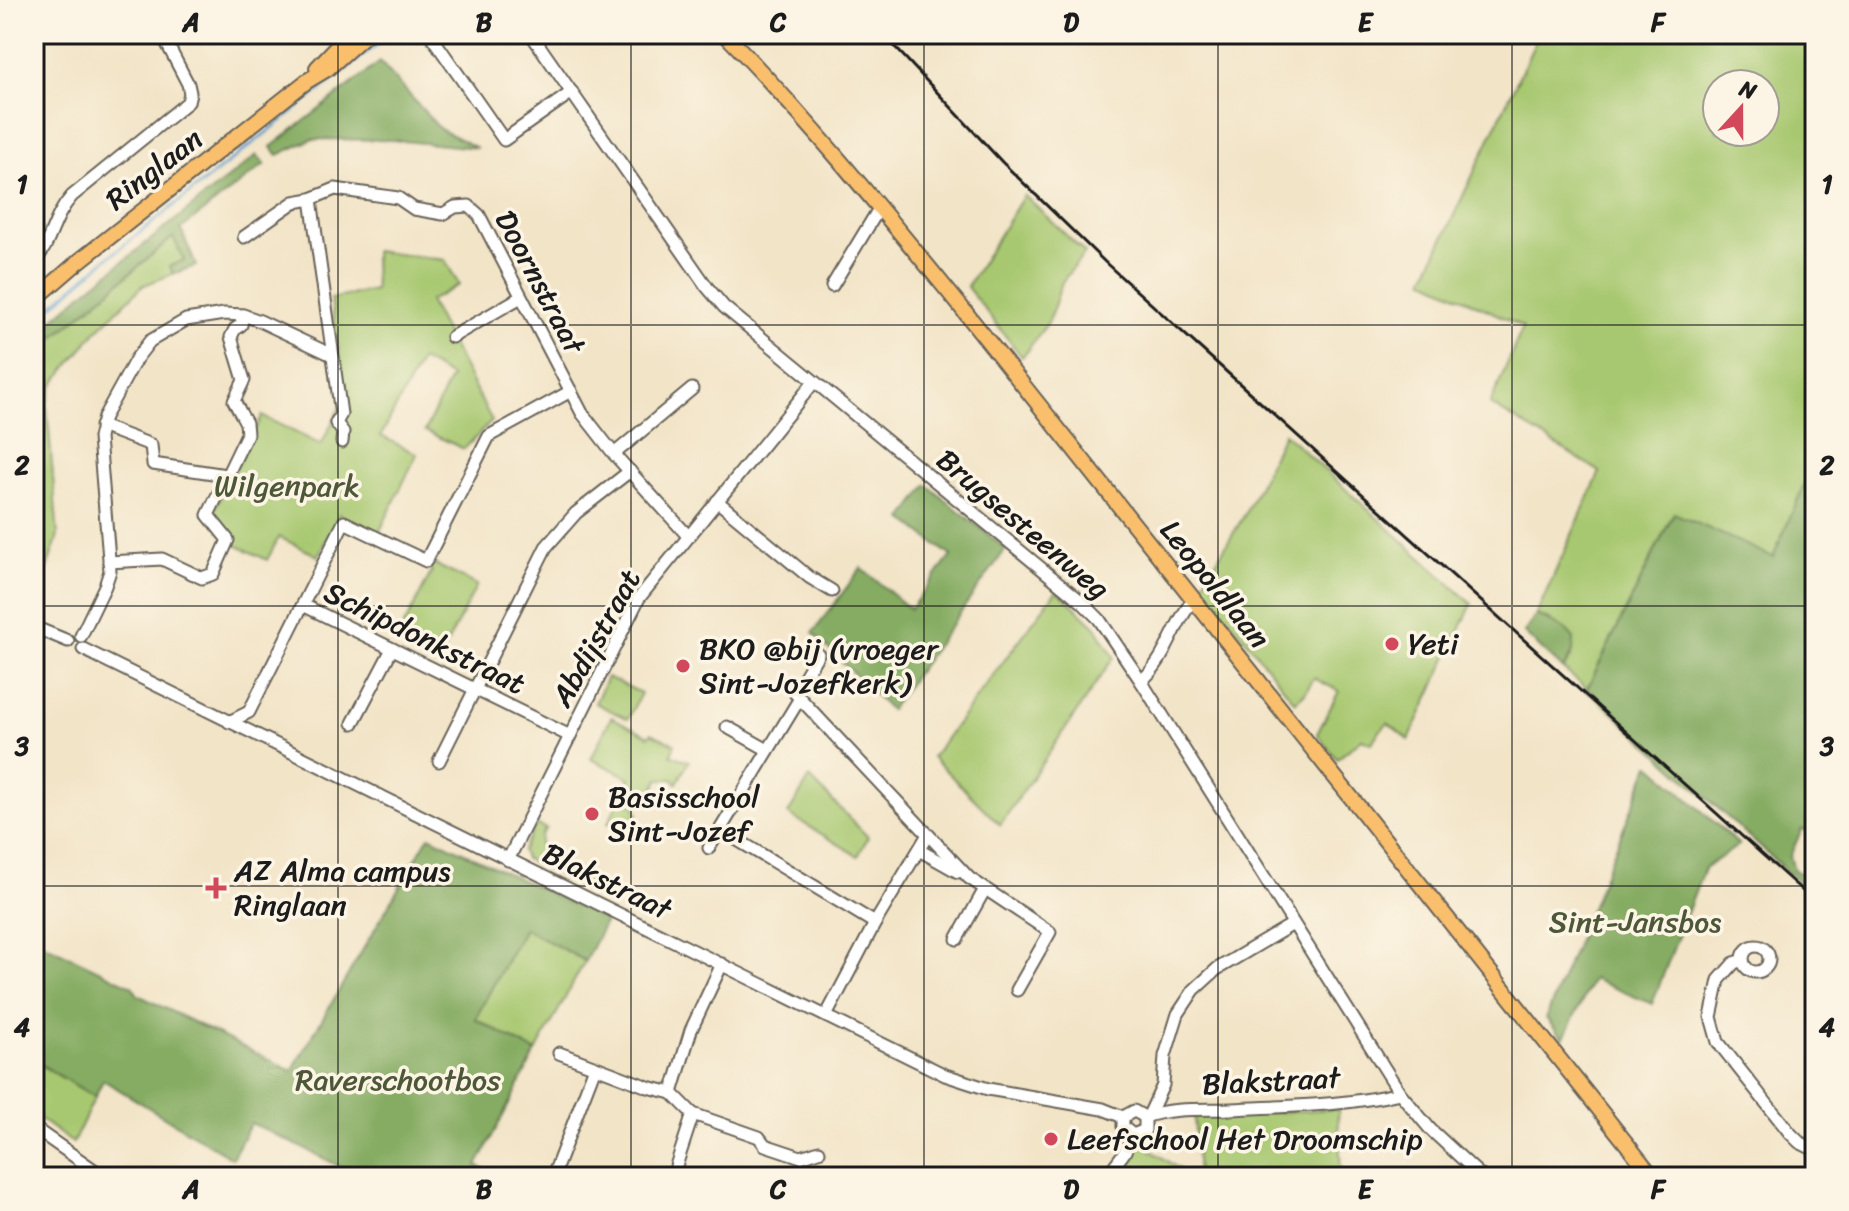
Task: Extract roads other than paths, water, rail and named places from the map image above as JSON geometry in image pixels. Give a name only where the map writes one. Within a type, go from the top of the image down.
[{"type":"main road","name":"Ringlaan","points":[[307,81],[349,34]]},
{"type":"main road","name":"Ringlaan","points":[[34,300],[307,81],[327,69],[366,34]]},
{"type":"main road","name":"Leopoldlaan","points":[[725,34],[771,81],[880,207],[1653,1177]]},
{"type":"street","points":[[34,262],[47,243],[59,212],[72,196],[188,102],[188,84],[162,34]]},
{"type":"street","name":"Brugsesteenweg","points":[[531,34],[724,307],[1099,619],[1400,1093],[1430,1129],[1482,1177]]},
{"type":"street","points":[[432,37],[504,140],[572,92]]},
{"type":"street","name":"Doornstraat","points":[[244,237],[294,202],[335,189],[398,198],[414,209],[443,214],[455,207],[469,206],[479,215],[582,413],[614,454],[688,536]]},
{"type":"street","points":[[311,199],[341,414],[336,423],[343,432],[342,442]]},
{"type":"street","points":[[832,286],[880,207]]},
{"type":"street","points":[[452,337],[521,297]]},
{"type":"street","points":[[81,636],[105,586],[109,562],[99,451],[101,426],[136,359],[150,341],[186,320],[224,314],[243,315],[278,328],[332,355]]},
{"type":"street","points":[[109,562],[162,559],[202,578],[213,574],[228,540],[208,515],[247,434],[246,423],[234,401],[244,380],[231,337],[241,325],[243,315]]},
{"type":"street","name":"Abdijstraat","points":[[508,860],[639,598],[814,382]]},
{"type":"street","points":[[614,454],[692,389]]},
{"type":"street","points":[[252,733],[249,712],[344,522],[426,561],[489,436],[571,391]]},
{"type":"street","points":[[101,426],[151,445],[153,464],[226,475]]},
{"type":"street","points":[[439,761],[546,547],[576,513],[630,471]]},
{"type":"street","points":[[717,501],[809,577],[832,591]]},
{"type":"street","points":[[1141,681],[1154,669],[1181,614],[1193,600]]},
{"type":"street","name":"Schipdonkstraat","points":[[303,605],[570,736]]},
{"type":"street","points":[[34,627],[68,641],[73,651],[83,649],[86,643],[81,636],[73,635],[68,641]]},
{"type":"street","name":"Blakstraat","points":[[83,649],[945,1075],[988,1089],[1103,1109],[1123,1117]]},
{"type":"street","points":[[353,723],[392,649]]},
{"type":"street","points":[[818,654],[795,693],[969,878]]},
{"type":"street","points":[[709,848],[800,698]]},
{"type":"street","points":[[229,722],[249,712]]},
{"type":"street","points":[[727,727],[768,750]]},
{"type":"street","points":[[721,830],[875,923]]},
{"type":"street","points":[[826,1016],[875,923],[927,836]]},
{"type":"street","points":[[919,850],[969,878],[1050,932],[1017,990]]},
{"type":"street","points":[[957,939],[985,889]]},
{"type":"street","points":[[1106,1177],[1133,1135],[1145,1130],[1147,1116],[1163,1085],[1165,1056],[1178,1014],[1194,990],[1217,969],[1293,924]]},
{"type":"street","points":[[1743,960],[1725,971],[1714,991],[1711,1017],[1718,1042],[1790,1133],[1815,1150]]},
{"type":"street","points":[[672,1093],[691,1030],[722,964]]},
{"type":"street","points":[[559,1053],[672,1093],[693,1114],[759,1137],[765,1145],[801,1157],[819,1151]]},
{"type":"street","points":[[555,1171],[595,1067]]},
{"type":"street","name":"Blakstraat","points":[[1147,1116],[1181,1110],[1354,1101],[1400,1093]]},
{"type":"street","points":[[1133,1135],[1123,1127],[1123,1117],[1134,1111],[1147,1116]]},
{"type":"street","points":[[676,1166],[693,1114]]},
{"type":"street","points":[[34,1128],[104,1177]]},
{"type":"waterway","points":[[34,322],[104,261],[391,34]]},
{"type":"railway","points":[[883,34],[1002,162],[1108,265],[1815,902]]},
{"type":"place","name":"Yeti","points":[[1392,644]]},
{"type":"place","name":"BKO @bij (vroeger Sint-Jozefkerk)","points":[[683,666]]},
{"type":"place","name":"Basisschool Sint-Jozef","points":[[592,814]]},
{"type":"place","name":"AZ Alma campus Ringlaan","points":[[216,888]]},
{"type":"place","name":"Leefschool Het Droomschip","points":[[1051,1139]]},
{"type":"park label","name":"Wilgenpark","points":[[287,486]]},
{"type":"park label","name":"Sint-Jansbos","points":[[1635,922]]},
{"type":"park label","name":"Raverschootbos","points":[[398,1080]]}]
